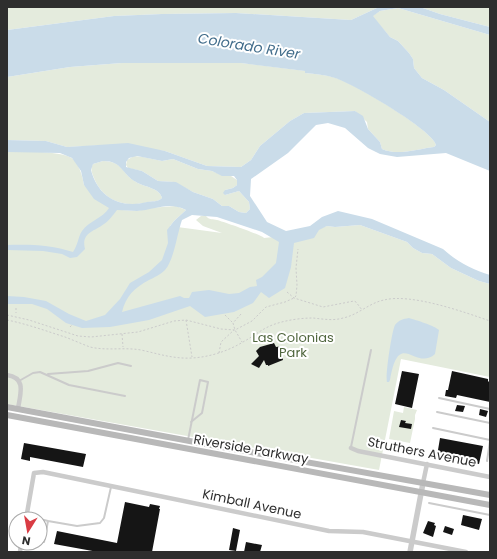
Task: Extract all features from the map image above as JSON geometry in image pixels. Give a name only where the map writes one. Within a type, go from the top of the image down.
[{"type":"main road","name":"Riverside Parkway","points":[[7,407],[490,495]]},
{"type":"main road","name":"Riverside Parkway","points":[[7,415],[490,505]]},
{"type":"street","points":[[7,375],[13,376],[19,381],[22,387],[18,409]]},
{"type":"street","name":"Struthers Avenue","points":[[351,448],[358,451],[490,477]]},
{"type":"street","points":[[410,552],[427,464]]},
{"type":"street","name":"Kimball Avenue","points":[[27,511],[34,473],[43,472],[329,531],[363,532],[464,552]]},
{"type":"lane","points":[[351,448],[370,350]]},
{"type":"lane","points":[[46,375],[88,371],[118,363],[131,366]]},
{"type":"lane","points":[[19,381],[33,373],[40,372],[69,385],[125,396]]},
{"type":"lane","points":[[187,441],[191,422],[200,380],[208,382],[202,413],[191,422]]},
{"type":"lane","points":[[439,398],[490,409]]},
{"type":"lane","points":[[437,412],[490,423]]},
{"type":"lane","points":[[434,428],[490,440],[487,461]]},
{"type":"lane","points":[[48,521],[77,526],[100,523],[104,518],[112,486]]},
{"type":"lane","points":[[429,503],[490,516]]},
{"type":"path","points":[[219,353],[219,346],[221,342],[235,330],[252,321],[266,307],[285,302],[296,296],[298,249]]},
{"type":"path","points":[[287,292],[294,298],[323,307],[354,301],[362,310]]},
{"type":"path","points":[[7,320],[43,330],[90,347],[141,350],[174,358],[192,358],[219,353],[275,324],[292,320],[331,320],[343,318],[356,314],[383,300],[400,298],[455,309],[490,321]]},
{"type":"path","points":[[16,308],[16,313]]},
{"type":"path","points":[[233,323],[241,314]]},
{"type":"path","points":[[7,315],[29,320],[78,336],[91,337],[138,332],[174,321],[186,320],[221,330],[235,330]]},
{"type":"path","points":[[225,315],[233,323],[242,342]]},
{"type":"path","points":[[186,320],[192,358]]},
{"type":"path","points":[[122,334],[123,348]]},
{"type":"green space","points":[[7,7],[379,7],[351,20],[236,13],[162,14],[114,16],[7,30]]},
{"type":"green space","points":[[420,7],[490,7],[490,27],[440,14]]},
{"type":"green space","points":[[398,8],[490,35],[490,122],[444,90],[422,78],[414,68],[413,59],[409,53],[398,41],[390,37],[372,16],[380,11]]},
{"type":"green space","points":[[122,63],[241,63],[306,71],[305,73],[336,78],[374,97],[408,119],[432,138],[436,145],[434,147],[401,152],[382,149],[380,142],[368,129],[367,122],[355,111],[304,113],[290,121],[260,146],[251,160],[241,167],[207,166],[165,151],[109,145],[67,147],[46,141],[7,140],[7,77],[70,67]]},
{"type":"green space","name":"Las Colonias Park","points":[[7,152],[42,152],[68,156],[73,159],[79,168],[84,185],[122,210],[137,211],[149,208],[176,206],[186,210],[170,226],[222,233],[203,226],[196,220],[201,216],[206,216],[210,219],[257,234],[264,238],[303,234],[327,226],[335,227],[360,225],[407,242],[413,248],[422,253],[432,254],[451,268],[479,281],[490,284],[490,377],[401,359],[379,470],[7,404]]},
{"type":"green space","points":[[134,156],[162,161],[173,159],[198,169],[212,171],[224,176],[231,176],[237,180],[237,185],[233,188],[225,190],[225,195],[239,191],[249,202],[250,209],[246,213],[239,212],[229,206],[222,206],[213,199],[193,192],[174,182],[158,181],[142,171],[128,168],[126,165],[127,160]]},
{"type":"green space","points":[[103,161],[115,163],[131,179],[139,184],[155,190],[161,195],[162,198],[155,201],[131,204],[116,201],[109,197],[98,186],[92,171],[93,164]]},
{"type":"green space","points":[[404,407],[417,410],[410,443],[389,439],[394,411],[403,413]]},
{"type":"water","name":"Colorado River","points":[[379,7],[420,7],[440,14],[490,27],[490,35],[398,8],[380,11],[373,16],[390,37],[398,41],[409,53],[413,59],[414,68],[422,78],[444,90],[490,122],[490,171],[446,153],[397,157],[380,154],[368,148],[345,128],[328,123],[316,125],[288,153],[251,179],[250,196],[267,222],[286,231],[310,226],[322,217],[338,211],[372,219],[443,249],[465,265],[490,275],[490,284],[479,281],[451,268],[432,254],[422,253],[413,248],[407,242],[360,225],[335,227],[327,226],[319,230],[314,238],[294,243],[291,267],[285,288],[269,298],[261,292],[253,303],[234,312],[205,317],[190,306],[149,320],[110,327],[82,328],[66,323],[47,309],[32,304],[7,304],[7,296],[24,297],[46,301],[69,314],[86,321],[105,315],[120,299],[130,283],[149,272],[162,260],[168,243],[167,230],[186,210],[179,207],[167,206],[137,211],[117,210],[108,221],[86,236],[84,244],[85,249],[77,257],[70,258],[62,254],[43,251],[7,250],[7,245],[32,245],[49,246],[73,252],[82,231],[109,208],[94,199],[84,185],[81,171],[72,158],[60,153],[7,152],[7,140],[46,141],[67,147],[128,143],[165,151],[207,166],[241,167],[251,160],[260,146],[290,121],[304,113],[355,111],[363,116],[368,129],[380,142],[382,149],[401,152],[434,147],[436,145],[421,129],[374,97],[335,78],[305,73],[305,71],[241,63],[122,63],[70,67],[7,77],[7,30],[114,16],[162,14],[236,13],[351,20]],"holes":[[[137,156],[162,161],[173,159],[198,169],[212,171],[222,176],[234,176],[237,180],[237,185],[233,188],[225,190],[223,193],[225,195],[239,191],[249,202],[250,209],[246,213],[239,212],[229,206],[222,206],[213,199],[193,192],[176,182],[158,181],[142,171],[126,167],[126,162],[129,158]],[[103,161],[114,163],[131,179],[139,184],[155,190],[161,195],[162,198],[157,201],[137,204],[128,204],[112,199],[99,187],[91,170],[93,164]],[[192,215],[217,217],[262,232],[279,242],[276,263],[262,277],[256,280],[257,286],[250,287],[239,293],[229,294],[209,290],[192,292],[189,298],[180,296],[122,312],[131,293],[144,283],[157,276],[168,266],[182,220]]]},
{"type":"water","points":[[409,318],[430,325],[439,330],[435,354],[428,358],[421,358],[403,353],[398,356],[394,364],[390,380],[387,382],[388,363],[395,325],[403,319]]},
{"type":"building","points":[[274,343],[276,347],[283,346],[285,353],[282,354],[283,360],[268,366],[264,360],[259,368],[251,364],[259,356],[256,351],[260,347]]},
{"type":"building","points":[[402,371],[419,374],[412,408],[395,404]]},
{"type":"building","points":[[452,371],[488,379],[490,383],[490,402],[457,395],[456,398],[445,396],[446,390],[448,390]]},
{"type":"building","points":[[457,405],[465,406],[463,412],[455,411]]},
{"type":"building","points":[[480,409],[488,411],[486,417],[479,415]]},
{"type":"building","points":[[401,420],[406,421],[405,423],[412,424],[411,429],[399,427]]},
{"type":"building","points":[[440,438],[483,446],[479,464],[442,457],[438,450]]},
{"type":"building","points":[[24,443],[86,454],[83,467],[30,457],[30,461],[21,459]]},
{"type":"building","points":[[125,502],[149,507],[150,504],[160,506],[152,552],[98,552],[54,544],[57,531],[117,543]]},
{"type":"building","points":[[463,515],[482,519],[479,530],[461,525]]},
{"type":"building","points":[[428,521],[435,523],[434,525],[436,526],[433,537],[423,533]]},
{"type":"building","points":[[445,526],[454,529],[452,535],[443,532]]},
{"type":"building","points":[[233,528],[240,530],[236,551],[229,550]]},
{"type":"building","points":[[246,542],[262,545],[260,552],[244,552]]}]
